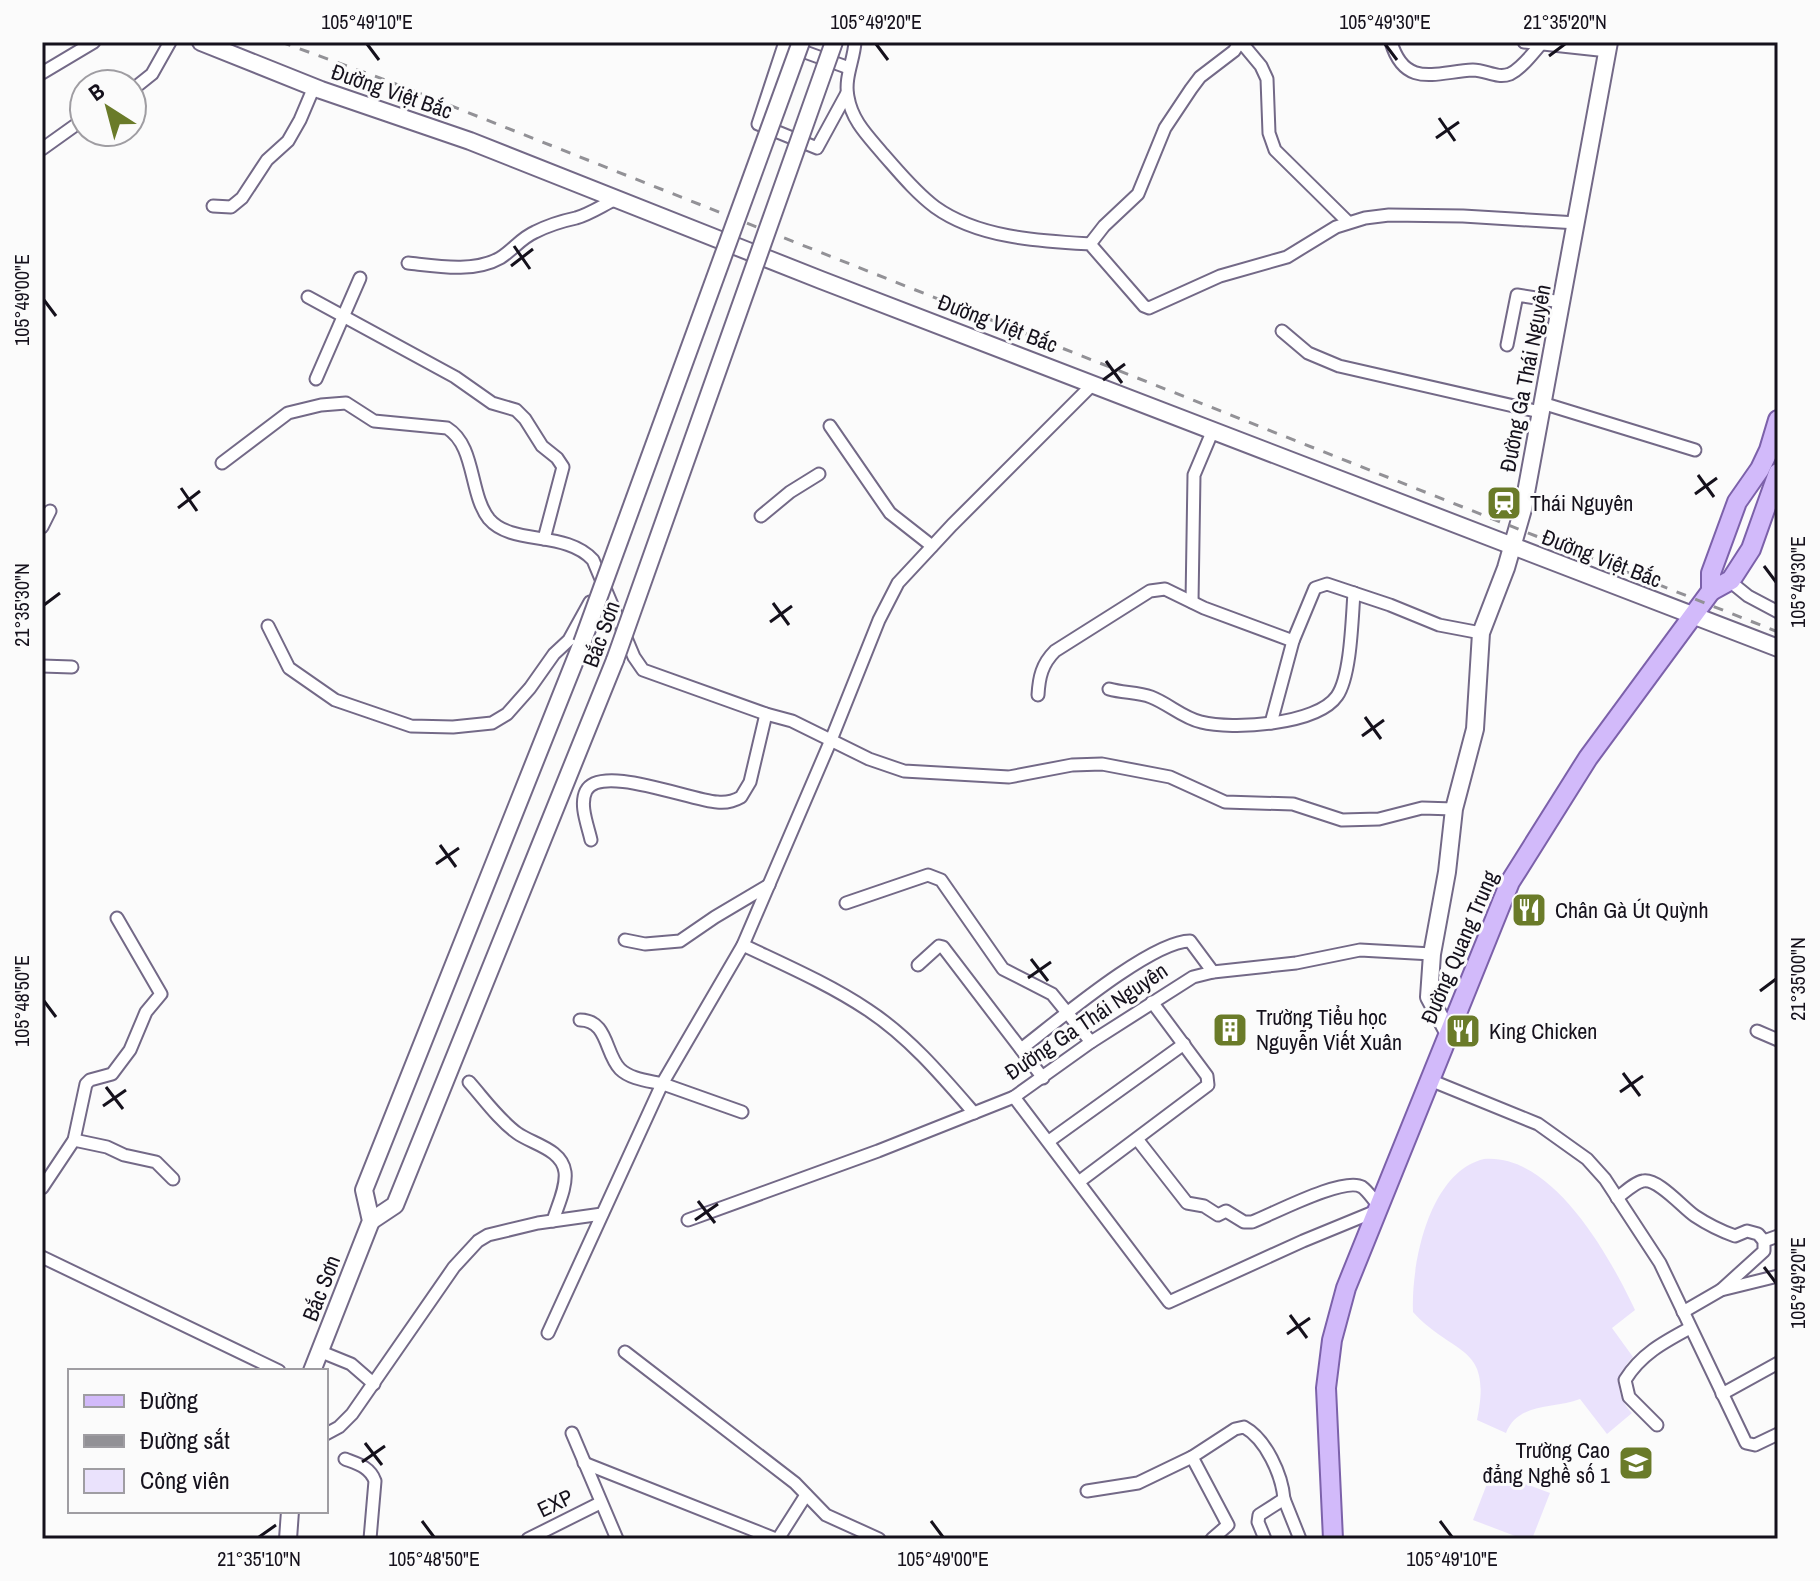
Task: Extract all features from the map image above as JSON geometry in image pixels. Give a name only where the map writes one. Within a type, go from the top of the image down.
[{"type":"main road","name":"Đường Việt Bắc","points":[[201,42],[314,87],[470,141],[1513,547],[1705,596],[1778,648]]},
{"type":"main road","name":"Bắc Sơn","points":[[371,1221],[364,1190],[582,643],[801,42]]},
{"type":"main road","name":"Bắc Sơn","points":[[313,1369],[371,1221],[395,1205],[615,660],[834,42]]},
{"type":"main road","name":"Đường Ga Thái Nguyên","points":[[1449,1034],[1429,997],[1432,954],[1447,872],[1454,809],[1475,729],[1481,633],[1513,547],[1523,509],[1608,46]]},
{"type":"main road","points":[[1705,596],[1737,502],[1765,460],[1778,420]]},
{"type":"main road","points":[[1705,596],[1731,580],[1751,549],[1778,473]]},
{"type":"main road","name":"Đường Quang Trung","points":[[1333,1539],[1326,1388],[1332,1340],[1346,1288],[1501,901],[1521,863],[1588,758],[1705,596]]},
{"type":"main road","points":[[288,1539],[290,1513]]},
{"type":"street","points":[[42,73],[94,42]]},
{"type":"street","points":[[148,77],[170,42]]},
{"type":"street","points":[[855,42],[847,93],[851,109],[863,131],[904,178],[937,208],[954,219],[987,230],[1039,240],[1090,244],[1149,308],[1220,276],[1287,257],[1348,222],[1389,215],[1505,217],[1577,223]]},
{"type":"street","points":[[1090,244],[1138,194],[1165,128],[1191,89],[1200,77],[1225,60],[1240,42],[1261,66],[1267,79],[1269,133],[1275,150],[1348,222]]},
{"type":"street","points":[[1391,42],[1401,65],[1412,73],[1428,75],[1475,70],[1502,76],[1520,67],[1541,44]]},
{"type":"street","points":[[1524,42],[1608,46]]},
{"type":"street","points":[[847,93],[817,148],[758,124],[782,43],[849,68]]},
{"type":"street","points":[[213,206],[231,207],[242,198],[267,160],[288,141],[314,87]]},
{"type":"street","points":[[42,149],[68,130]]},
{"type":"street","points":[[408,263],[443,267],[490,262],[499,259],[516,243],[536,231],[564,219],[579,217],[616,199]]},
{"type":"street","points":[[316,379],[360,278]]},
{"type":"street","points":[[1507,345],[1517,295],[1561,302]]},
{"type":"street","points":[[308,297],[455,377],[492,403],[522,414],[542,446],[563,467],[544,539]]},
{"type":"street","points":[[1282,331],[1308,353],[1339,366],[1541,407],[1695,450]]},
{"type":"street","points":[[548,1333],[662,1084],[743,945],[898,583],[1093,384]]},
{"type":"street","points":[[222,463],[288,413],[321,405],[346,403],[374,421],[447,428],[462,445],[487,516],[494,523],[512,531],[580,549],[593,560],[634,657],[643,670],[792,721],[869,759],[904,771],[1000,777],[1072,765],[1102,764],[1159,773],[1225,802],[1293,804],[1342,820],[1379,819],[1422,808],[1454,809]]},
{"type":"street","points":[[830,426],[890,513],[932,546]]},
{"type":"street","points":[[1192,602],[1194,475],[1213,430]]},
{"type":"street","points":[[761,516],[790,492],[819,474]]},
{"type":"street","points":[[42,527],[50,511]]},
{"type":"street","points":[[268,626],[289,668],[335,700],[421,728],[492,723],[513,708],[554,654],[569,640],[591,601],[599,574]]},
{"type":"street","points":[[1731,580],[1748,596],[1778,612]]},
{"type":"street","points":[[1271,723],[1293,641],[1315,588],[1327,584],[1454,630],[1481,633]]},
{"type":"street","points":[[1038,695],[1044,665],[1055,651],[1150,591],[1165,589],[1293,641]]},
{"type":"street","points":[[1109,689],[1148,696],[1202,723],[1232,726],[1271,723],[1322,709],[1336,698],[1350,644],[1354,593]]},
{"type":"street","points":[[42,666],[72,667]]},
{"type":"street","points":[[591,840],[584,806],[585,795],[594,784],[615,781],[646,785],[716,802],[741,797],[750,782],[766,714]]},
{"type":"street","points":[[846,903],[934,875],[941,880],[1003,969],[1044,989],[1069,1013],[1091,1042]]},
{"type":"street","points":[[625,940],[645,944],[680,941],[770,885]]},
{"type":"street","points":[[45,1183],[74,1140],[86,1084],[112,1074],[130,1050],[146,1012],[161,994],[117,918]]},
{"type":"street","points":[[1021,1049],[1128,969],[1187,940],[1213,972]]},
{"type":"street","points":[[743,945],[871,1012],[912,1046],[974,1113]]},
{"type":"street","points":[[918,965],[939,946],[943,947],[1043,1078]]},
{"type":"street","name":"Đường Ga Thái Nguyên","points":[[688,1220],[878,1151],[1014,1097],[1091,1042],[1193,977],[1296,963],[1360,950],[1432,954]]},
{"type":"street","points":[[1080,1181],[1208,1085],[1207,1076],[1152,1002]]},
{"type":"street","points":[[580,1020],[596,1025],[604,1034],[613,1060],[627,1075],[742,1112]]},
{"type":"street","points":[[1757,1031],[1778,1040]]},
{"type":"street","points":[[1049,1141],[1184,1044]]},
{"type":"street","points":[[1430,1080],[1538,1124],[1587,1159],[1660,1263],[1746,1443],[1755,1445],[1778,1434]]},
{"type":"street","points":[[469,1082],[518,1134],[548,1149],[560,1160],[565,1170],[564,1181],[553,1221]]},
{"type":"street","points":[[1014,1097],[1169,1302],[1378,1208],[1363,1188],[1356,1185],[1329,1189],[1252,1222],[1244,1222],[1226,1211],[1218,1215],[1204,1206],[1187,1203],[1137,1139]]},
{"type":"street","points":[[74,1140],[156,1162],[173,1179]]},
{"type":"street","points":[[42,1166],[45,1183]]},
{"type":"street","points":[[1617,1198],[1642,1180],[1650,1181],[1697,1217],[1721,1230],[1735,1236],[1752,1230],[1764,1241],[1764,1251],[1721,1290],[1683,1312]]},
{"type":"street","points":[[328,1433],[352,1414],[454,1267],[478,1241],[488,1235],[602,1214]]},
{"type":"street","points":[[1764,1241],[1778,1236]]},
{"type":"street","points":[[42,1257],[275,1369]]},
{"type":"street","points":[[1721,1290],[1778,1276]]},
{"type":"street","points":[[1657,1425],[1629,1397],[1625,1380],[1649,1352],[1690,1328]]},
{"type":"street","points":[[319,1351],[351,1364],[374,1384]]},
{"type":"street","points":[[625,1352],[749,1447],[826,1515],[879,1539]]},
{"type":"street","points":[[1722,1394],[1778,1363]]},
{"type":"street","points":[[1087,1491],[1138,1483],[1192,1457],[1235,1429],[1244,1427],[1252,1431],[1266,1450],[1279,1476],[1284,1499],[1300,1539]]},
{"type":"street","points":[[572,1433],[617,1539]]},
{"type":"street","points":[[1192,1457],[1228,1525],[1212,1539]]},
{"type":"street","points":[[345,1459],[366,1468],[375,1481],[370,1539]]},
{"type":"street","points":[[584,1463],[777,1539],[806,1495]]},
{"type":"street","points":[[1265,1539],[1258,1522],[1259,1515],[1284,1499]]},
{"type":"street","name":"EXP","points":[[528,1539],[600,1503]]},
{"type":"green space","points":[[1484,1159],[1509,1162],[1533,1173],[1556,1190],[1594,1237],[1635,1310],[1612,1328],[1633,1357],[1623,1370],[1619,1385],[1622,1399],[1632,1413],[1607,1434],[1580,1399],[1528,1411],[1512,1423],[1506,1433],[1477,1420],[1481,1395],[1480,1377],[1475,1364],[1413,1312],[1420,1246],[1437,1200],[1449,1182],[1465,1167]]},
{"type":"green space","points":[[1492,1471],[1550,1493],[1532,1539],[1523,1539],[1473,1520]]},
{"type":"railway","points":[[281,42],[391,82],[1778,632]]},
{"type":"place","name":"Thái Nguyên","points":[[1504,503]]},
{"type":"place","name":"Chân Gà Út Quỳnh","points":[[1529,910]]},
{"type":"place","name":"Trường Tiểu học Nguyễn Viết Xuân","points":[[1230,1030]]},
{"type":"place","name":"King Chicken","points":[[1463,1031]]},
{"type":"place","name":"Trường Cao đẳng Nghề số 1","points":[[1636,1463]]}]
